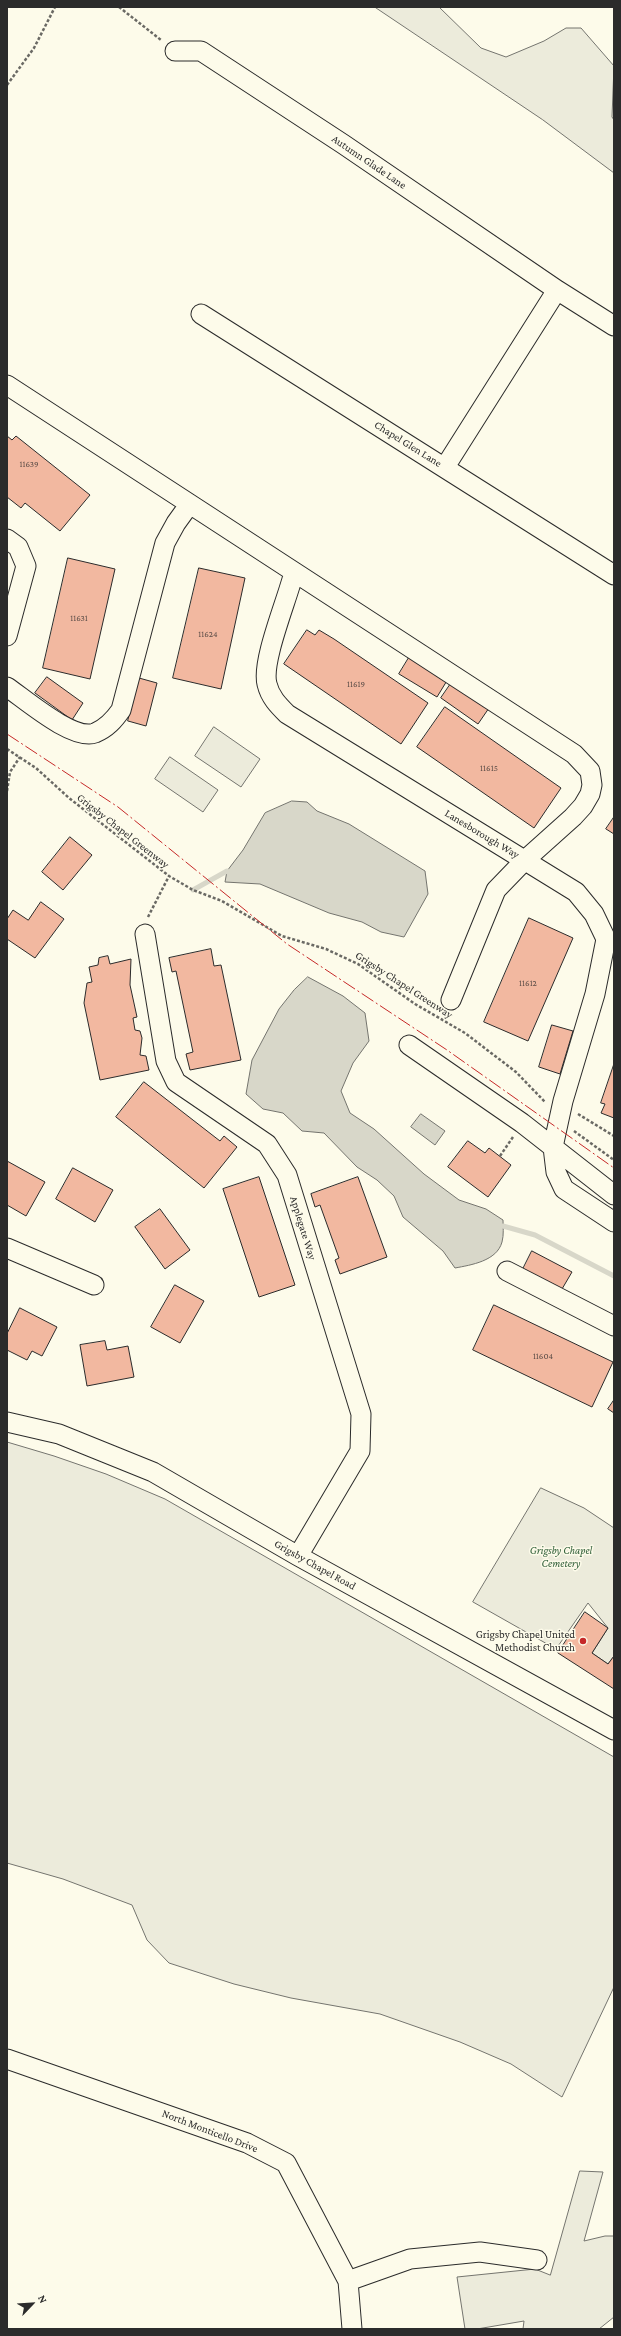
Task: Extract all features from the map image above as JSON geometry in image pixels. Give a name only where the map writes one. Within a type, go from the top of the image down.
[{"type":"street","name":"Autumn Glade Lane","points":[[175,52],[201,51],[343,144],[557,290],[614,326]]},
{"type":"street","points":[[445,467],[557,290]]},
{"type":"street","name":"Chapel Glen Lane","points":[[201,314],[445,467],[614,576]]},
{"type":"street","points":[[7,385],[189,505],[574,754],[590,771],[592,786],[583,806],[525,860],[496,890],[451,1000]]},
{"type":"street","points":[[7,687],[71,730],[85,734],[95,733],[110,724],[121,710],[165,543],[176,523],[189,505]]},
{"type":"street","points":[[7,539],[18,547],[26,566],[7,636]]},
{"type":"street","name":"Lanesborough Way","points":[[294,572],[270,652],[266,683],[272,699],[287,714],[576,892],[594,914],[606,938],[595,994],[560,1111],[553,1147],[556,1172],[564,1189],[614,1222]]},
{"type":"street","name":"Applegate Way","points":[[145,934],[166,1061],[176,1082],[267,1144],[287,1175],[362,1414],[360,1451],[298,1556]]},
{"type":"street","points":[[409,1045],[522,1124],[614,1195]]},
{"type":"street","points":[[7,1248],[94,1284]]},
{"type":"street","points":[[507,1271],[614,1326]]},
{"type":"street","name":"Grigsby Chapel Road","points":[[7,1422],[60,1434],[153,1472],[298,1556],[614,1730]]},
{"type":"street","name":"North Monticello Drive","points":[[7,2059],[247,2142],[286,2163],[348,2281],[352,2329]]},
{"type":"street","points":[[348,2281],[410,2259],[480,2252],[537,2260]]},
{"type":"path","points":[[7,85],[34,48],[55,7]]},
{"type":"path","points":[[119,7],[175,52]]},
{"type":"path","name":"Grigsby Chapel Greenway","points":[[7,749],[42,773],[69,798],[169,876],[193,890],[222,901],[282,936],[326,949],[358,964],[415,1004],[465,1033],[522,1078],[614,1160]]},
{"type":"path","points":[[7,791],[10,772],[20,757]]},
{"type":"path","points":[[145,934],[146,920],[169,876]]},
{"type":"path","points":[[560,1111],[614,1136]]},
{"type":"path","points":[[500,1156],[522,1124]]},
{"type":"green space","points":[[375,7],[439,7],[481,48],[506,57],[544,41],[566,28],[581,28],[614,66],[612,117],[614,120],[614,173],[543,120]]},
{"type":"green space","points":[[214,727],[260,759],[241,787],[195,756]]},
{"type":"green space","points":[[170,757],[218,790],[203,812],[155,779]]},
{"type":"green space","points":[[7,1442],[106,1474],[165,1499],[614,1757],[614,1987],[562,2097],[511,2064],[460,2042],[380,2014],[291,1998],[234,1984],[169,1963],[147,1940],[132,1905],[63,1879],[7,1863]]},
{"type":"green space","name":"Grigsby Chapel Cemetery","points":[[541,1488],[584,1508],[614,1528],[614,1656],[608,1664],[592,1653],[608,1628],[588,1603],[556,1649],[473,1602]]},
{"type":"green space","points":[[580,2171],[603,2172],[584,2241],[605,2236],[614,2236],[614,2317],[599,2329],[523,2329],[524,2321],[477,2329],[465,2329],[457,2277],[535,2269],[550,2275]]},
{"type":"shaded area","points":[[292,801],[307,802],[317,811],[349,824],[425,871],[428,894],[404,937],[381,932],[362,922],[329,913],[260,884],[225,882],[227,871],[243,850],[265,813]]},
{"type":"shaded area","points":[[308,977],[343,996],[365,1013],[369,1041],[353,1063],[341,1091],[350,1113],[374,1129],[424,1174],[459,1200],[486,1209],[503,1220],[502,1242],[495,1254],[489,1258],[455,1268],[443,1251],[403,1217],[394,1196],[377,1180],[357,1167],[324,1133],[302,1131],[283,1113],[263,1109],[246,1094],[252,1060],[279,1009],[294,990]]},
{"type":"shaded area","points":[[421,1114],[445,1131],[435,1145],[411,1127]]},
{"type":"building","points":[[7,436],[12,440],[16,436],[90,495],[60,531],[25,503],[21,508],[7,497]]},
{"type":"building","points":[[68,558],[115,569],[90,679],[43,668]]},
{"type":"building","points":[[199,568],[245,578],[221,689],[173,678]]},
{"type":"building","points":[[307,630],[315,635],[319,630],[334,639],[428,703],[401,744],[284,664]]},
{"type":"building","points":[[410,656],[448,679],[437,697],[399,674]]},
{"type":"building","points":[[47,677],[83,703],[72,720],[35,693]]},
{"type":"building","points":[[139,678],[157,683],[146,726],[128,721]]},
{"type":"building","points":[[452,682],[489,708],[478,724],[441,698]]},
{"type":"building","points":[[445,707],[561,788],[534,828],[417,747]]},
{"type":"building","points":[[614,817],[614,834],[606,829]]},
{"type":"building","points":[[70,837],[92,855],[63,890],[42,872]]},
{"type":"building","points":[[41,902],[64,919],[35,958],[7,939],[7,919],[13,910],[28,920]]},
{"type":"building","points":[[529,918],[573,938],[528,1041],[484,1022]]},
{"type":"building","points":[[211,949],[214,966],[221,965],[241,1060],[190,1070],[186,1054],[193,1052],[176,971],[172,972],[169,958]]},
{"type":"building","points":[[108,956],[110,964],[131,959],[130,985],[137,1017],[133,1018],[135,1030],[140,1031],[142,1038],[140,1055],[146,1056],[149,1070],[100,1080],[84,1003],[87,983],[92,982],[89,967],[98,965],[99,958]]},
{"type":"building","points":[[552,1025],[573,1031],[560,1074],[539,1067]]},
{"type":"building","points":[[614,1064],[614,1118],[601,1113],[605,1104],[601,1103]]},
{"type":"building","points":[[144,1082],[220,1141],[224,1136],[237,1147],[204,1188],[116,1117]]},
{"type":"building","points":[[468,1141],[485,1153],[489,1148],[511,1165],[488,1197],[448,1167]]},
{"type":"building","points":[[7,1161],[45,1182],[26,1216],[7,1205]]},
{"type":"building","points":[[73,1168],[113,1190],[95,1222],[56,1199]]},
{"type":"building","points":[[259,1177],[295,1285],[259,1297],[223,1189]]},
{"type":"building","points":[[358,1177],[387,1257],[340,1274],[335,1260],[339,1258],[320,1205],[315,1207],[311,1194]]},
{"type":"building","points":[[160,1209],[190,1250],[165,1269],[135,1227]]},
{"type":"building","points":[[532,1251],[572,1272],[562,1289],[523,1269]]},
{"type":"building","points":[[175,1285],[204,1301],[180,1343],[151,1327]]},
{"type":"building","points":[[494,1305],[613,1362],[592,1407],[473,1350]]},
{"type":"building","points":[[20,1308],[57,1327],[42,1356],[32,1351],[27,1360],[7,1350],[7,1334]]},
{"type":"building","points":[[105,1341],[107,1350],[128,1346],[134,1377],[87,1386],[80,1345]]},
{"type":"building","points":[[614,1400],[614,1413],[608,1409]]},
{"type":"building","name":"Grigsby Chapel United Methodist Church","points":[[585,1612],[608,1628],[592,1653],[608,1664],[614,1656],[614,1689],[558,1653]]},
{"type":"waterway","points":[[193,890],[227,871]]},
{"type":"waterway","points":[[503,1226],[535,1235],[614,1276]]},
{"type":"power","points":[[7,734],[118,807],[287,944],[447,1050],[614,1168]]},
{"type":"place","name":"Grigsby Chapel United Methodist Church","points":[[583,1641]]}]
